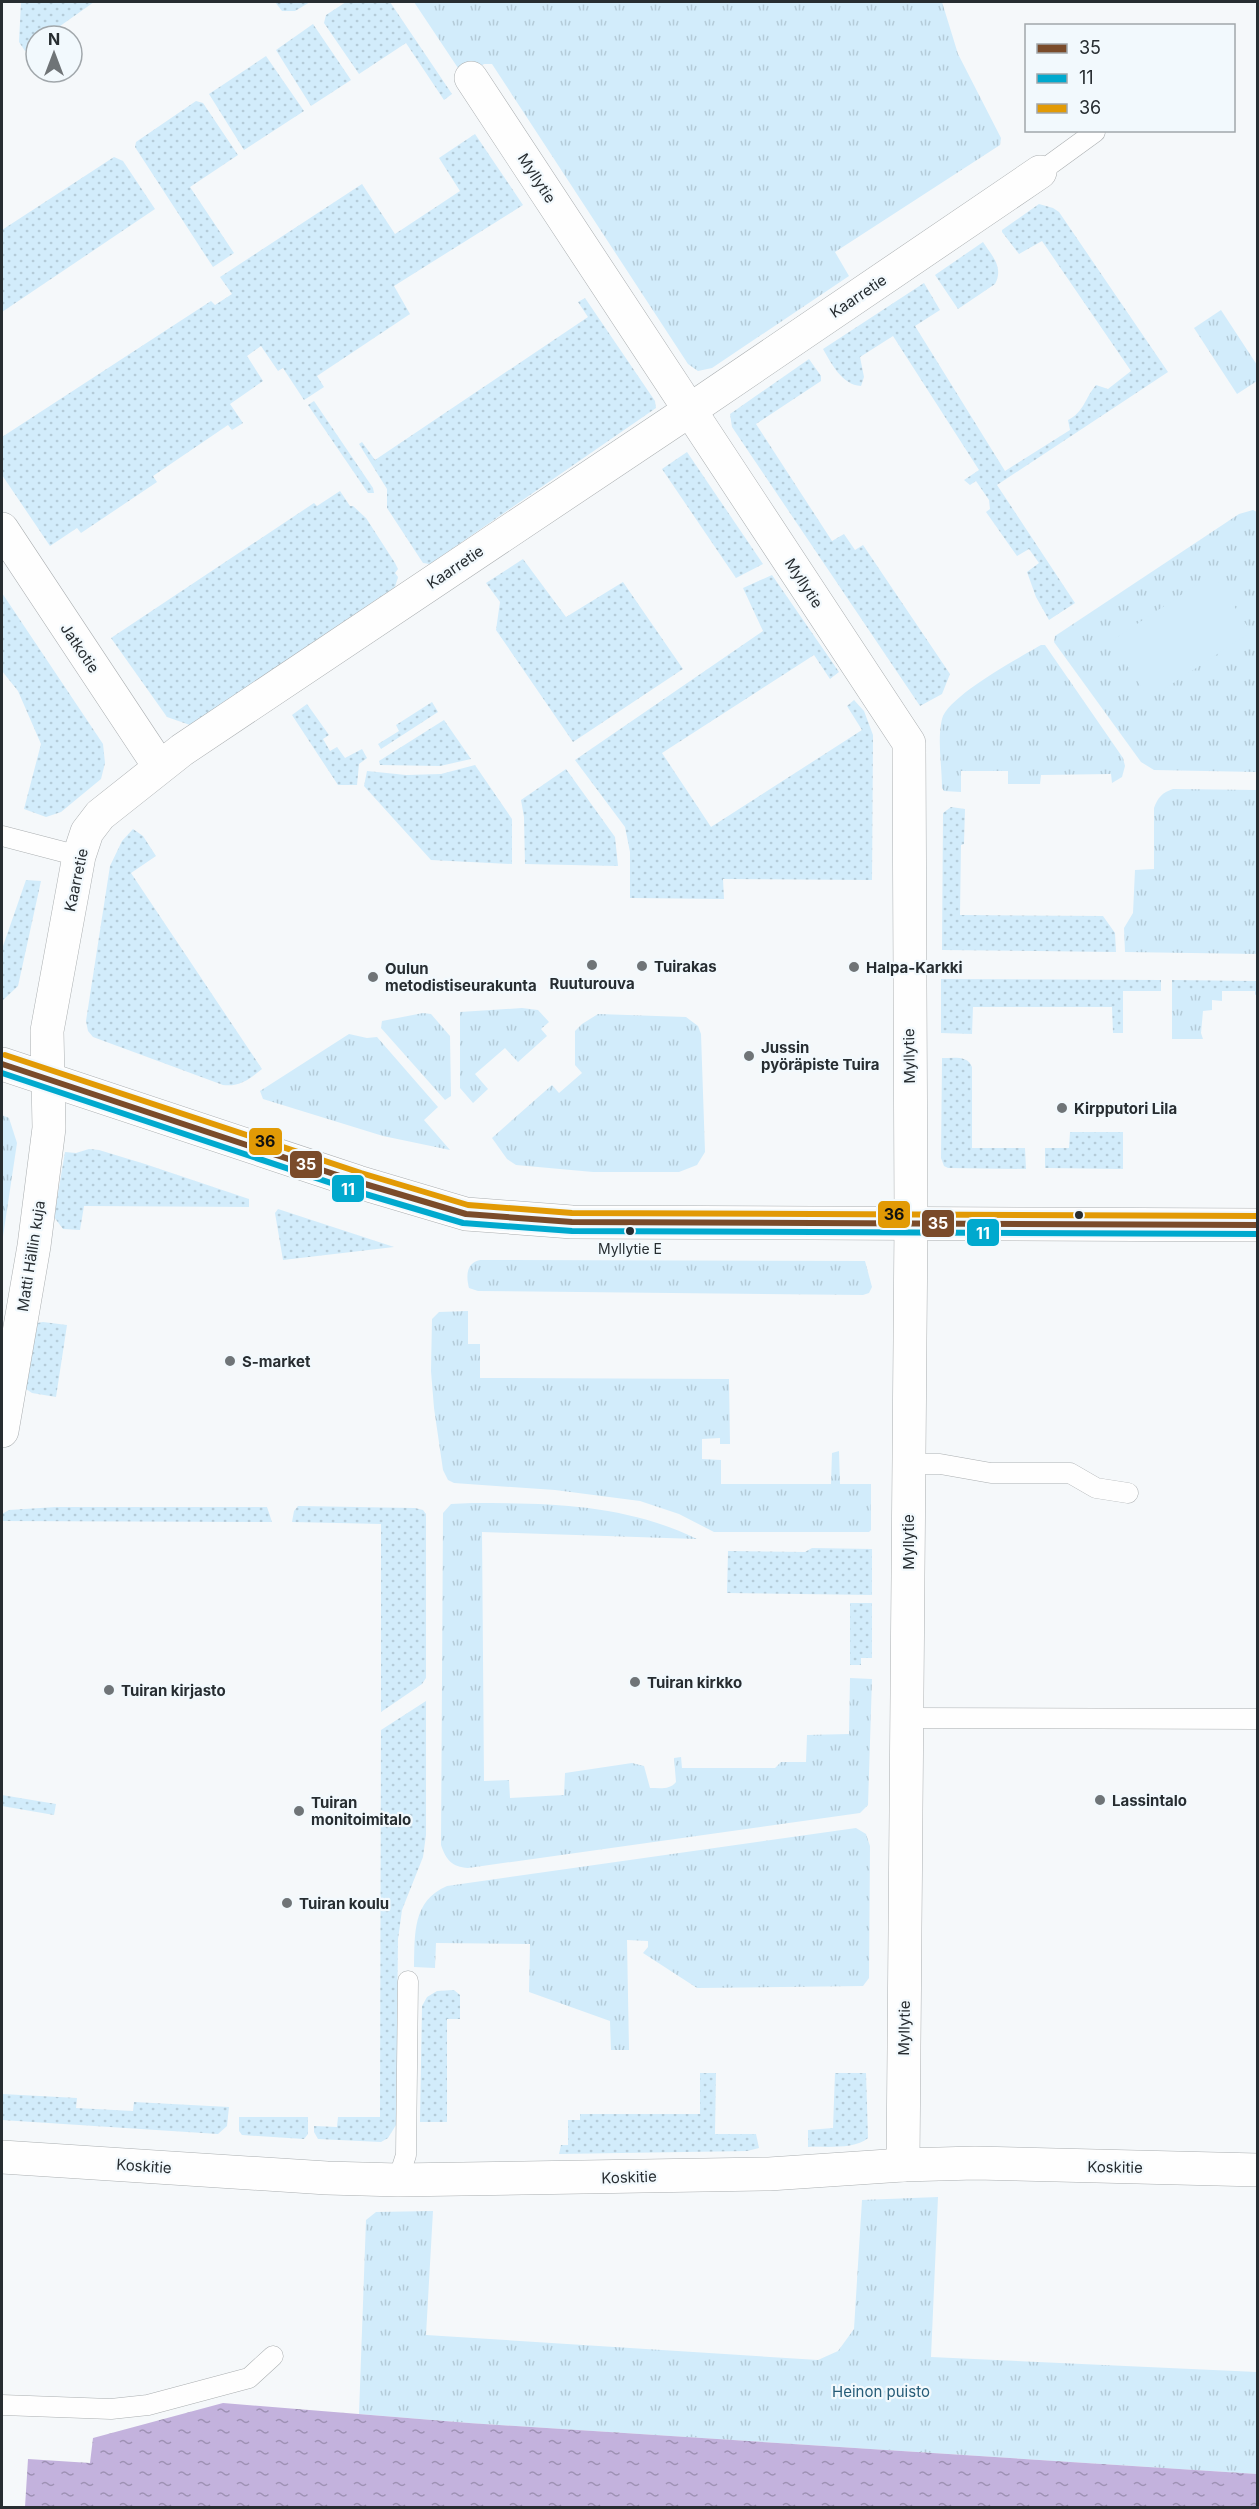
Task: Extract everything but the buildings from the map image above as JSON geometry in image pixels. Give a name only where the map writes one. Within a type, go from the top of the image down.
[{"type":"street","name":"Myllytie","points":[[471,78],[909,743],[909,1464],[903,2165]]},
{"type":"street","name":"Kaarretie","points":[[48,1080],[47,1031],[79,855],[87,832],[100,815],[159,766],[1040,172]]},
{"type":"street","name":"Jatkotie","points":[[2,529],[159,766]]},
{"type":"street","points":[[2,1064],[358,1182],[466,1214],[572,1222],[1257,1225]]},
{"type":"street","name":"Matti Hällin kuja","points":[[2,1431],[34,1246],[49,1128],[48,1080]]},
{"type":"street","name":"Koskitie","points":[[2,2157],[327,2178],[398,2180],[768,2174],[903,2165],[975,2163],[1257,2170]]},
{"type":"lane","points":[[1040,172],[1095,132]]},
{"type":"lane","points":[[2,836],[79,855]]},
{"type":"lane","points":[[909,1464],[940,1464],[991,1473],[1070,1473],[1096,1488],[1128,1493]]},
{"type":"lane","points":[[907,1718],[1257,1719]]},
{"type":"lane","points":[[398,2180],[406,2155],[408,1981]]},
{"type":"lane","points":[[2,2405],[111,2409],[148,2405],[249,2378],[273,2356]]},
{"type":"green space","points":[[21,2],[94,2],[63,24],[24,24],[24,50],[19,42]]},
{"type":"green space","points":[[275,2],[310,2],[295,11],[282,11]]},
{"type":"green space","points":[[346,2],[390,2],[452,94],[444,100],[406,43],[359,74],[324,23],[326,15]]},
{"type":"green space","points":[[414,2],[942,2],[958,54],[1001,138],[1000,145],[835,252],[849,276],[712,368],[698,371],[688,364],[492,64],[484,64],[464,77]]},
{"type":"green space","points":[[313,24],[351,80],[311,106],[276,50]]},
{"type":"green space","points":[[266,56],[304,111],[244,150],[209,94]]},
{"type":"green space","points":[[196,101],[203,103],[238,155],[190,187],[234,253],[213,267],[135,147],[136,142]]},
{"type":"green space","points":[[475,134],[523,205],[394,286],[410,314],[317,376],[324,387],[304,400],[283,368],[278,371],[261,346],[247,356],[263,381],[230,404],[243,423],[232,430],[228,425],[153,476],[157,482],[81,533],[77,528],[50,546],[2,475],[2,437],[211,301],[215,305],[232,294],[220,277],[362,184],[395,234],[460,191],[439,158]]},
{"type":"green space","points":[[114,157],[123,161],[155,209],[2,312],[2,230]]},
{"type":"green space","points":[[1039,204],[1059,212],[1168,372],[997,485],[1075,603],[1049,620],[1036,597],[1027,572],[1039,563],[1029,549],[1017,556],[986,512],[990,509],[989,500],[976,481],[970,485],[964,480],[979,470],[893,336],[860,357],[864,377],[861,386],[854,385],[843,378],[823,349],[924,283],[940,310],[915,326],[1005,471],[1070,430],[1068,420],[1081,409],[1096,385],[1108,389],[1131,371],[1042,241],[1019,254],[1002,232]]},
{"type":"green space","points":[[983,242],[998,267],[995,284],[958,309],[935,275]]},
{"type":"green space","points":[[585,298],[655,401],[656,408],[430,564],[423,563],[387,508],[387,489],[359,444],[362,442],[375,460],[588,317],[578,302]]},
{"type":"green space","points":[[1221,310],[1257,365],[1257,381],[1237,394],[1194,328]]},
{"type":"green space","points":[[809,359],[821,376],[821,381],[756,424],[832,541],[844,534],[855,550],[863,545],[950,674],[942,694],[920,706],[732,427],[730,414]]},
{"type":"green space","points":[[314,401],[373,488],[374,493],[368,493],[308,405]]},
{"type":"green space","points":[[687,452],[763,564],[736,578],[662,469]]},
{"type":"green space","points":[[340,491],[350,506],[366,518],[395,563],[398,569],[395,573],[398,577],[395,587],[190,725],[167,717],[111,638],[314,503],[317,506]]},
{"type":"green space","points":[[1253,510],[1257,512],[1257,772],[1154,770],[1141,762],[1054,642],[1055,636],[1239,514]]},
{"type":"green space","points":[[523,559],[566,617],[623,582],[683,669],[573,742],[496,630],[500,602],[486,583]]},
{"type":"green space","points":[[1213,574],[1251,632],[1149,699],[1111,641]]},
{"type":"green space","points":[[772,575],[839,672],[830,679],[814,655],[662,753],[711,827],[862,730],[847,706],[854,700],[864,711],[873,735],[872,880],[723,879],[724,899],[630,898],[630,852],[625,827],[575,760],[763,631],[743,588]]},
{"type":"green space","points":[[2,593],[103,744],[105,763],[101,779],[61,812],[46,817],[24,809],[41,744],[18,691],[2,671]]},
{"type":"green space","points":[[1041,645],[1045,645],[1123,758],[1125,766],[1122,777],[1112,783],[1111,774],[1041,775],[1040,784],[1008,784],[1008,771],[961,771],[961,792],[944,791],[940,736],[942,719],[947,710],[970,689]]},
{"type":"green space","points":[[432,702],[438,712],[381,749],[378,744],[399,731],[396,725]]},
{"type":"green space","points":[[307,704],[329,735],[323,739],[330,751],[337,747],[345,758],[362,749],[367,758],[359,764],[357,785],[338,785],[292,715]]},
{"type":"green space","points":[[444,720],[471,759],[440,766],[380,765],[379,761]]},
{"type":"green space","points":[[475,765],[512,819],[512,864],[431,860],[364,786],[367,771],[406,775],[441,774]]},
{"type":"green space","points":[[566,769],[615,837],[618,866],[525,864],[524,817],[521,800]]},
{"type":"green space","points":[[1173,789],[1257,790],[1257,954],[1125,952],[1124,928],[1133,913],[1135,870],[1154,869],[1154,808],[1161,796]]},
{"type":"green space","points":[[951,807],[965,809],[964,844],[961,845],[960,915],[1103,916],[1115,933],[1116,952],[942,950],[943,813]]},
{"type":"green space","points":[[133,829],[143,836],[156,856],[131,873],[262,1069],[244,1081],[234,1085],[223,1085],[93,1037],[88,1031],[86,1021],[110,866],[122,841]]},
{"type":"green space","points":[[26,880],[41,881],[18,986],[2,1001],[2,949]]},
{"type":"green space","points":[[941,979],[1161,980],[1161,991],[1123,991],[1123,1033],[1113,1033],[1112,1007],[973,1007],[972,1034],[941,1033]]},
{"type":"green space","points":[[1172,980],[1257,981],[1257,995],[1255,991],[1172,991]]},
{"type":"green space","points":[[1172,991],[1222,991],[1222,1001],[1212,1000],[1212,1010],[1203,1011],[1201,1033],[1203,1039],[1172,1039]]},
{"type":"green space","points":[[522,1008],[538,1010],[549,1022],[541,1029],[547,1036],[518,1062],[505,1048],[475,1074],[488,1089],[473,1103],[460,1088],[460,1012]]},
{"type":"green space","points":[[423,1013],[431,1014],[450,1036],[451,1096],[445,1100],[381,1028],[382,1021]]},
{"type":"green space","points":[[598,1014],[686,1017],[698,1026],[701,1034],[705,1152],[697,1165],[679,1172],[593,1172],[516,1165],[507,1159],[492,1138],[552,1085],[559,1093],[582,1073],[575,1065],[575,1031]]},
{"type":"green space","points":[[349,1034],[367,1038],[377,1037],[438,1107],[424,1120],[450,1150],[383,1136],[263,1099],[260,1091]]},
{"type":"green space","points":[[942,1058],[964,1059],[972,1067],[972,1148],[1025,1148],[1026,1169],[948,1168],[944,1166],[941,1158]]},
{"type":"green space","points":[[2,1115],[9,1118],[17,1143],[2,1243]]},
{"type":"green space","points":[[1070,1132],[1123,1132],[1123,1169],[1045,1168],[1045,1148],[1069,1148]]},
{"type":"green space","points":[[89,1149],[145,1164],[249,1199],[249,1207],[84,1206],[80,1230],[63,1229],[54,1217],[65,1152],[76,1153]]},
{"type":"green space","points":[[278,1209],[394,1247],[283,1260],[275,1213]]},
{"type":"green space","points":[[480,1260],[865,1261],[872,1287],[869,1293],[863,1295],[478,1291],[469,1288],[467,1275],[472,1264]]},
{"type":"green space","points":[[468,1311],[468,1344],[480,1344],[480,1378],[729,1379],[730,1444],[720,1444],[720,1438],[702,1439],[702,1459],[721,1460],[721,1484],[831,1484],[832,1453],[839,1451],[840,1484],[871,1484],[871,1530],[869,1532],[714,1532],[679,1514],[640,1501],[555,1490],[454,1483],[448,1480],[443,1470],[434,1408],[431,1371],[432,1319],[439,1312]]},
{"type":"green space","points":[[37,1323],[67,1325],[56,1397],[32,1393],[26,1389]]},
{"type":"green space","points":[[451,1504],[559,1505],[615,1512],[670,1527],[697,1539],[482,1532],[484,1781],[509,1780],[510,1798],[564,1795],[565,1773],[632,1763],[644,1766],[650,1788],[661,1788],[671,1786],[676,1782],[674,1758],[681,1757],[682,1768],[775,1768],[781,1762],[806,1762],[807,1735],[849,1734],[850,1678],[872,1679],[868,1805],[860,1813],[468,1868],[450,1862],[441,1845],[443,1513]]},
{"type":"green space","points":[[298,1506],[415,1508],[423,1510],[426,1514],[426,1678],[422,1684],[381,1712],[381,1524],[292,1522],[294,1511]]},
{"type":"green space","points":[[56,1507],[267,1507],[272,1522],[2,1521],[2,1514],[9,1510]]},
{"type":"green space","points":[[812,1548],[872,1549],[872,1595],[727,1593],[728,1551],[805,1552]]},
{"type":"green space","points":[[850,1603],[872,1603],[872,1658],[861,1658],[861,1665],[850,1665]]},
{"type":"green space","points":[[426,1701],[426,1835],[423,1857],[402,1910],[398,1939],[396,2125],[388,2138],[381,2142],[318,2139],[314,2126],[337,2127],[338,2117],[380,2117],[381,1730]]},
{"type":"green space","points":[[2,1795],[56,1804],[54,1815],[2,1806]]},
{"type":"green space","points":[[856,1828],[866,1834],[870,1846],[869,1978],[863,1986],[697,1988],[643,1953],[648,1947],[648,1941],[627,1940],[629,2050],[611,2050],[610,2021],[529,1992],[530,1944],[436,1943],[435,1968],[414,1967],[416,1931],[421,1910],[427,1900],[447,1886]]},
{"type":"green space","points":[[454,1990],[460,1995],[460,2019],[447,2019],[447,2122],[420,2122],[422,2006],[427,1997],[437,1991]]},
{"type":"green space","points":[[700,2073],[716,2073],[715,2134],[756,2134],[759,2148],[747,2151],[559,2154],[561,2145],[568,2145],[568,2120],[580,2120],[580,2114],[700,2114]]},
{"type":"green space","points":[[835,2073],[866,2073],[868,2138],[847,2146],[808,2147],[808,2130],[833,2128]]},
{"type":"green space","points":[[2,2094],[77,2098],[76,2108],[133,2111],[134,2102],[229,2107],[227,2126],[218,2134],[2,2120]]},
{"type":"green space","points":[[239,2117],[308,2117],[308,2134],[304,2139],[242,2135],[239,2131]]},
{"type":"green space","name":"Heinon puisto","points":[[938,2197],[931,2357],[1257,2372],[1257,2474],[359,2414],[366,2220],[376,2212],[433,2211],[426,2335],[818,2360],[838,2351],[854,2329],[862,2200]]},
{"type":"water","points":[[223,2403],[469,2423],[1257,2474],[1257,2507],[25,2507],[28,2459],[90,2463],[93,2438]]},
{"type":"transit line","name":"36","points":[[5,1055],[361,1173],[468,1205],[572,1213],[1258,1216]]},
{"type":"transit line","name":"35","points":[[2,1064],[358,1182],[466,1214],[572,1222],[1258,1225]]},
{"type":"transit line","name":"11","points":[[2,1073],[355,1191],[463,1223],[572,1231],[1258,1234]]},
{"type":"place","name":"Ruuturouva","points":[[592,965]]},
{"type":"place","name":"Tuirakas","points":[[642,966]]},
{"type":"place","name":"Halpa-Karkki","points":[[854,967]]},
{"type":"place","name":"Oulun metodistiseurakunta","points":[[373,977]]},
{"type":"place","name":"Jussin pyöräpiste Tuira","points":[[749,1056]]},
{"type":"place","name":"Kirpputori Lila","points":[[1062,1108]]},
{"type":"place","name":"Myllytie E","points":[[630,1231]]},
{"type":"place","name":"S-market","points":[[230,1361]]},
{"type":"place","name":"Tuiran kirkko","points":[[635,1682]]},
{"type":"place","name":"Tuiran kirjasto","points":[[109,1690]]},
{"type":"place","name":"Lassintalo","points":[[1100,1800]]},
{"type":"place","name":"Tuiran monitoimitalo","points":[[299,1811]]},
{"type":"place","name":"Tuiran koulu","points":[[287,1903]]}]
